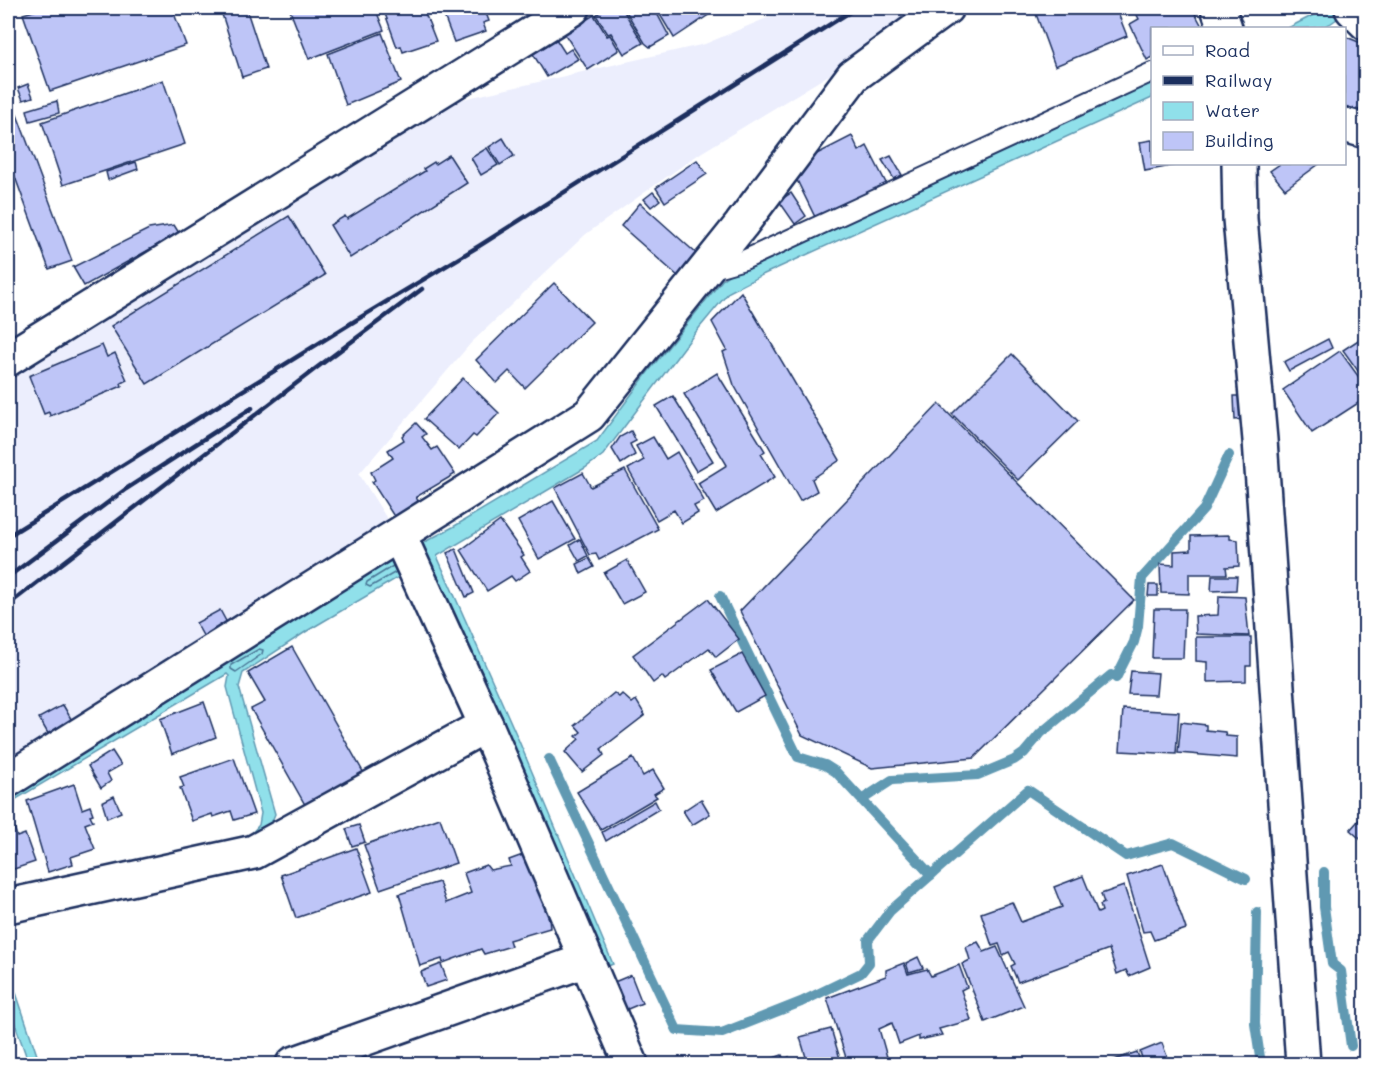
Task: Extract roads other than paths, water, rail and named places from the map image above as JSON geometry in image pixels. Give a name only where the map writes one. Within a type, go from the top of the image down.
[{"type":"street","points":[[8,359],[573,8]]},
{"type":"street","points":[[8,780],[589,415],[704,271],[852,76],[946,8]]},
{"type":"street","points":[[1218,8],[1225,27]]},
{"type":"street","points":[[1346,126],[1365,131]]},
{"type":"street","points":[[1239,165],[1240,219],[1260,440],[1300,1062]]},
{"type":"street","points":[[399,535],[486,725],[631,1065]]},
{"type":"street","points":[[8,906],[254,852],[486,725]]},
{"type":"street","points":[[293,1065],[351,1055],[586,960]]},
{"type":"lane","points":[[704,271],[744,260],[1151,72]]},
{"type":"water","points":[[1327,8],[1345,8],[1340,16],[1328,25],[1290,27]]},
{"type":"water","points":[[1151,79],[1151,98],[729,292],[695,333],[603,455],[437,556],[516,734],[613,964],[603,968],[402,575],[307,631],[243,673],[239,687],[275,814],[267,833],[8,900],[8,888],[247,838],[259,825],[261,813],[227,687],[229,676],[227,674],[8,804],[8,795],[394,558],[453,527],[597,441],[648,372],[723,279],[741,266]]},
{"type":"water","points":[[8,969],[40,1064],[29,1064],[8,1004]]},
{"type":"waterway","points":[[1116,678],[1134,642],[1138,626],[1142,578],[1204,509],[1229,455]]},
{"type":"waterway","points":[[720,596],[798,757],[825,765],[836,772],[931,875]]},
{"type":"waterway","points":[[863,799],[892,780],[978,775],[1014,760],[1024,753],[1041,733],[1111,675]]},
{"type":"waterway","points":[[549,759],[677,1030],[722,1033],[801,1002],[861,973],[869,963],[868,940],[890,911],[1028,790],[1126,856],[1173,843],[1246,879]]},
{"type":"waterway","points":[[1324,872],[1324,907],[1332,964],[1341,971],[1351,1046]]},
{"type":"waterway","points":[[1257,912],[1255,1024],[1261,1064]]},
{"type":"railway","points":[[8,536],[479,246],[856,8]]},
{"type":"railway","points":[[8,605],[422,289]]},
{"type":"railway","points":[[8,577],[126,489],[252,408]]}]
